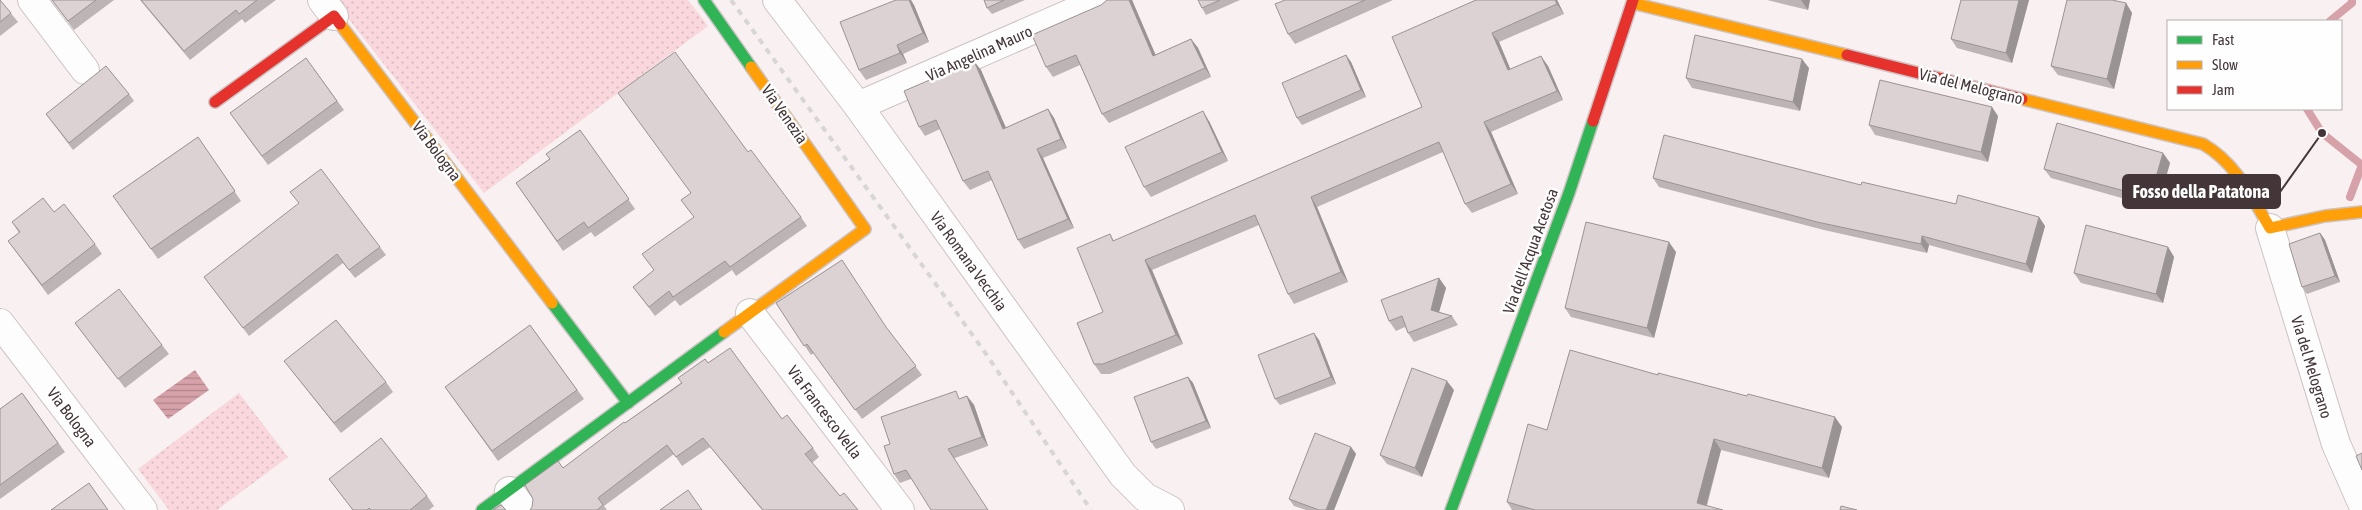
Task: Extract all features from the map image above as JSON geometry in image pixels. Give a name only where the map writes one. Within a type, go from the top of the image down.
[{"type":"street","points":[[32,0],[85,70]]},
{"type":"street","name":"Via Venezia","points":[[704,0],[865,229],[750,313]]},
{"type":"street","name":"Via Romana Vecchia","points":[[777,0],[858,106],[1123,475],[1145,497],[1170,510]]},
{"type":"street","name":"Via Angelina Mauro","points":[[858,106],[1101,0]]},
{"type":"street","name":"Via del Melograno","points":[[1633,1],[2203,144],[2214,149],[2230,164],[2270,228],[2336,444],[2362,503]]},
{"type":"street","name":"Via dell'Acqua Acetosa","points":[[1452,510],[1569,194],[1633,1]]},
{"type":"street","name":"Via Bologna","points":[[214,102],[328,8],[628,403]]},
{"type":"street","points":[[2270,228],[2325,216],[2362,212]]},
{"type":"street","points":[[482,510],[517,500],[628,403],[750,313]]},
{"type":"street","name":"Via Francesco Vella","points":[[750,313],[900,510]]},
{"type":"street","name":"Via Bologna","points":[[0,323],[143,510]]},
{"type":"shaded area","points":[[334,0],[688,0],[708,26],[484,193]]},
{"type":"shaded area","points":[[195,370],[209,390],[168,419],[153,400]]},
{"type":"shaded area","points":[[239,393],[288,457],[217,510],[169,510],[138,469]]},
{"type":"building","points":[[0,0],[11,13],[0,22]]},
{"type":"building","points":[[52,0],[96,0],[68,21]]},
{"type":"building","points":[[141,0],[257,0],[239,14],[236,10],[184,51]]},
{"type":"building","points":[[896,0],[909,0],[923,33],[897,45],[900,53],[859,70],[840,22]]},
{"type":"building","points":[[984,0],[1004,0],[987,8]]},
{"type":"building","points":[[1107,0],[1129,0],[1153,56],[1191,39],[1205,68],[1102,114],[1076,55],[1046,67],[1032,35],[1101,5]]},
{"type":"building","points":[[1198,0],[1220,0],[1202,8]]},
{"type":"building","points":[[1285,0],[1365,0],[1288,34],[1275,4]]},
{"type":"building","points":[[1476,0],[1555,0],[1557,4],[1492,33],[1508,70],[1541,56],[1557,91],[1484,122],[1511,184],[1465,204],[1439,142],[1311,197],[1341,272],[1288,294],[1255,215],[1145,260],[1176,335],[1103,364],[1094,364],[1077,323],[1103,312],[1077,248],[1110,234],[1113,241],[1422,107],[1392,37]]},
{"type":"building","points":[[1961,0],[2019,0],[2006,53],[1951,39]]},
{"type":"building","points":[[2067,0],[2112,0],[2126,3],[2107,79],[2051,66]]},
{"type":"building","points":[[1695,35],[1802,59],[1793,102],[1686,78]]},
{"type":"building","points":[[675,52],[748,152],[751,150],[801,217],[730,267],[725,261],[673,297],[669,291],[649,307],[633,287],[654,270],[642,254],[694,217],[681,200],[691,193],[618,93]]},
{"type":"building","points":[[1346,55],[1361,90],[1297,118],[1282,83]]},
{"type":"building","points":[[306,58],[337,101],[262,156],[230,113]]},
{"type":"building","points":[[974,61],[1003,129],[1048,109],[1061,139],[1037,149],[1068,219],[1018,240],[988,171],[963,181],[936,120],[919,127],[904,91]]},
{"type":"building","points":[[106,66],[129,94],[69,143],[46,114]]},
{"type":"building","points":[[1880,80],[1992,107],[1981,152],[1869,125]]},
{"type":"building","points":[[1203,111],[1222,152],[1144,187],[1125,147]]},
{"type":"building","points":[[2057,123],[2163,153],[2150,198],[2044,169]]},
{"type":"building","points":[[580,130],[629,199],[588,228],[584,222],[557,241],[516,183],[550,159],[546,154]]},
{"type":"building","points":[[1664,135],[1861,185],[1862,182],[1956,204],[1958,195],[2039,217],[2026,264],[1922,236],[1921,244],[1817,222],[1653,178]]},
{"type":"building","points":[[198,137],[235,191],[151,249],[113,196]]},
{"type":"building","points":[[321,169],[380,247],[349,270],[337,254],[243,328],[204,277],[299,203],[290,192]]},
{"type":"building","points":[[43,198],[54,212],[64,204],[95,244],[42,285],[8,241],[20,232],[12,222]]},
{"type":"building","points":[[1586,222],[1669,242],[1647,328],[1565,308]]},
{"type":"building","points":[[2086,225],[2168,247],[2156,294],[2074,273]]},
{"type":"building","points":[[2320,233],[2335,276],[2302,287],[2289,244]]},
{"type":"building","points":[[842,260],[886,327],[916,366],[855,410],[807,344],[804,346],[776,303]]},
{"type":"building","points":[[1439,278],[1431,310],[1452,316],[1408,333],[1402,316],[1389,321],[1381,300]]},
{"type":"building","points":[[119,289],[162,345],[118,379],[75,323]]},
{"type":"building","points":[[336,320],[386,382],[334,423],[284,361]]},
{"type":"building","points":[[530,325],[577,390],[492,451],[445,387]]},
{"type":"building","points":[[1314,333],[1331,377],[1275,399],[1258,355]]},
{"type":"building","points":[[730,348],[782,419],[787,415],[813,448],[805,454],[840,496],[844,493],[858,510],[763,510],[703,438],[676,457],[667,445],[598,498],[603,505],[597,510],[530,510],[533,499],[525,485],[558,461],[563,468],[624,422],[682,383],[678,378],[705,359],[708,363]]},
{"type":"building","points":[[1570,350],[1658,375],[1658,373],[1747,396],[1748,394],[1835,417],[1822,468],[1714,439],[1697,503],[1723,510],[1535,510],[1507,502],[1528,424],[1547,430]]},
{"type":"building","points":[[1412,368],[1447,381],[1415,468],[1380,455]]},
{"type":"building","points":[[1188,377],[1206,421],[1151,442],[1134,397]]},
{"type":"building","points":[[956,391],[959,399],[967,396],[982,437],[948,449],[988,510],[931,510],[906,470],[894,474],[884,446],[890,444],[881,417]]},
{"type":"building","points":[[22,393],[58,443],[0,485],[0,409]]},
{"type":"building","points":[[1315,433],[1351,447],[1326,510],[1319,510],[1289,499]]},
{"type":"building","points":[[381,438],[427,496],[410,510],[371,510],[369,508],[367,510],[353,510],[329,479]]},
{"type":"building","points":[[2362,453],[2362,470],[2356,456]]},
{"type":"building","points":[[89,483],[108,510],[51,510]]},
{"type":"building","points":[[688,490],[702,510],[660,510]]},
{"type":"building","points":[[501,505],[506,510],[493,510]]},
{"type":"building","points":[[1841,506],[1857,510],[1840,510]]},
{"type":"waterway","points":[[2331,20],[2352,3],[2352,0]]},
{"type":"waterway","points":[[2308,110],[2322,133],[2362,165],[2350,197]]},
{"type":"railway","points":[[731,0],[984,351],[1091,510]]},
{"type":"traffic: fast","points":[[704,0],[751,67]]},
{"type":"traffic: fast","points":[[1451,510],[1569,193],[1593,121]]},
{"type":"traffic: fast","points":[[552,303],[628,403]]},
{"type":"traffic: fast","points":[[482,510],[724,332]]},
{"type":"traffic: slow","points":[[1632,3],[1847,55]]},
{"type":"traffic: slow","points":[[340,24],[552,303]]},
{"type":"traffic: slow","points":[[724,332],[865,229],[751,67]]},
{"type":"traffic: slow","points":[[2022,99],[2203,144],[2215,152],[2234,170],[2270,228],[2325,216],[2362,212]]},
{"type":"traffic: jam","points":[[1593,121],[1633,0]]},
{"type":"traffic: jam","points":[[215,102],[334,16],[340,24]]},
{"type":"traffic: jam","points":[[1847,55],[2022,99]]},
{"type":"place","name":"Fosso della Patatona","points":[[2322,133]]}]
